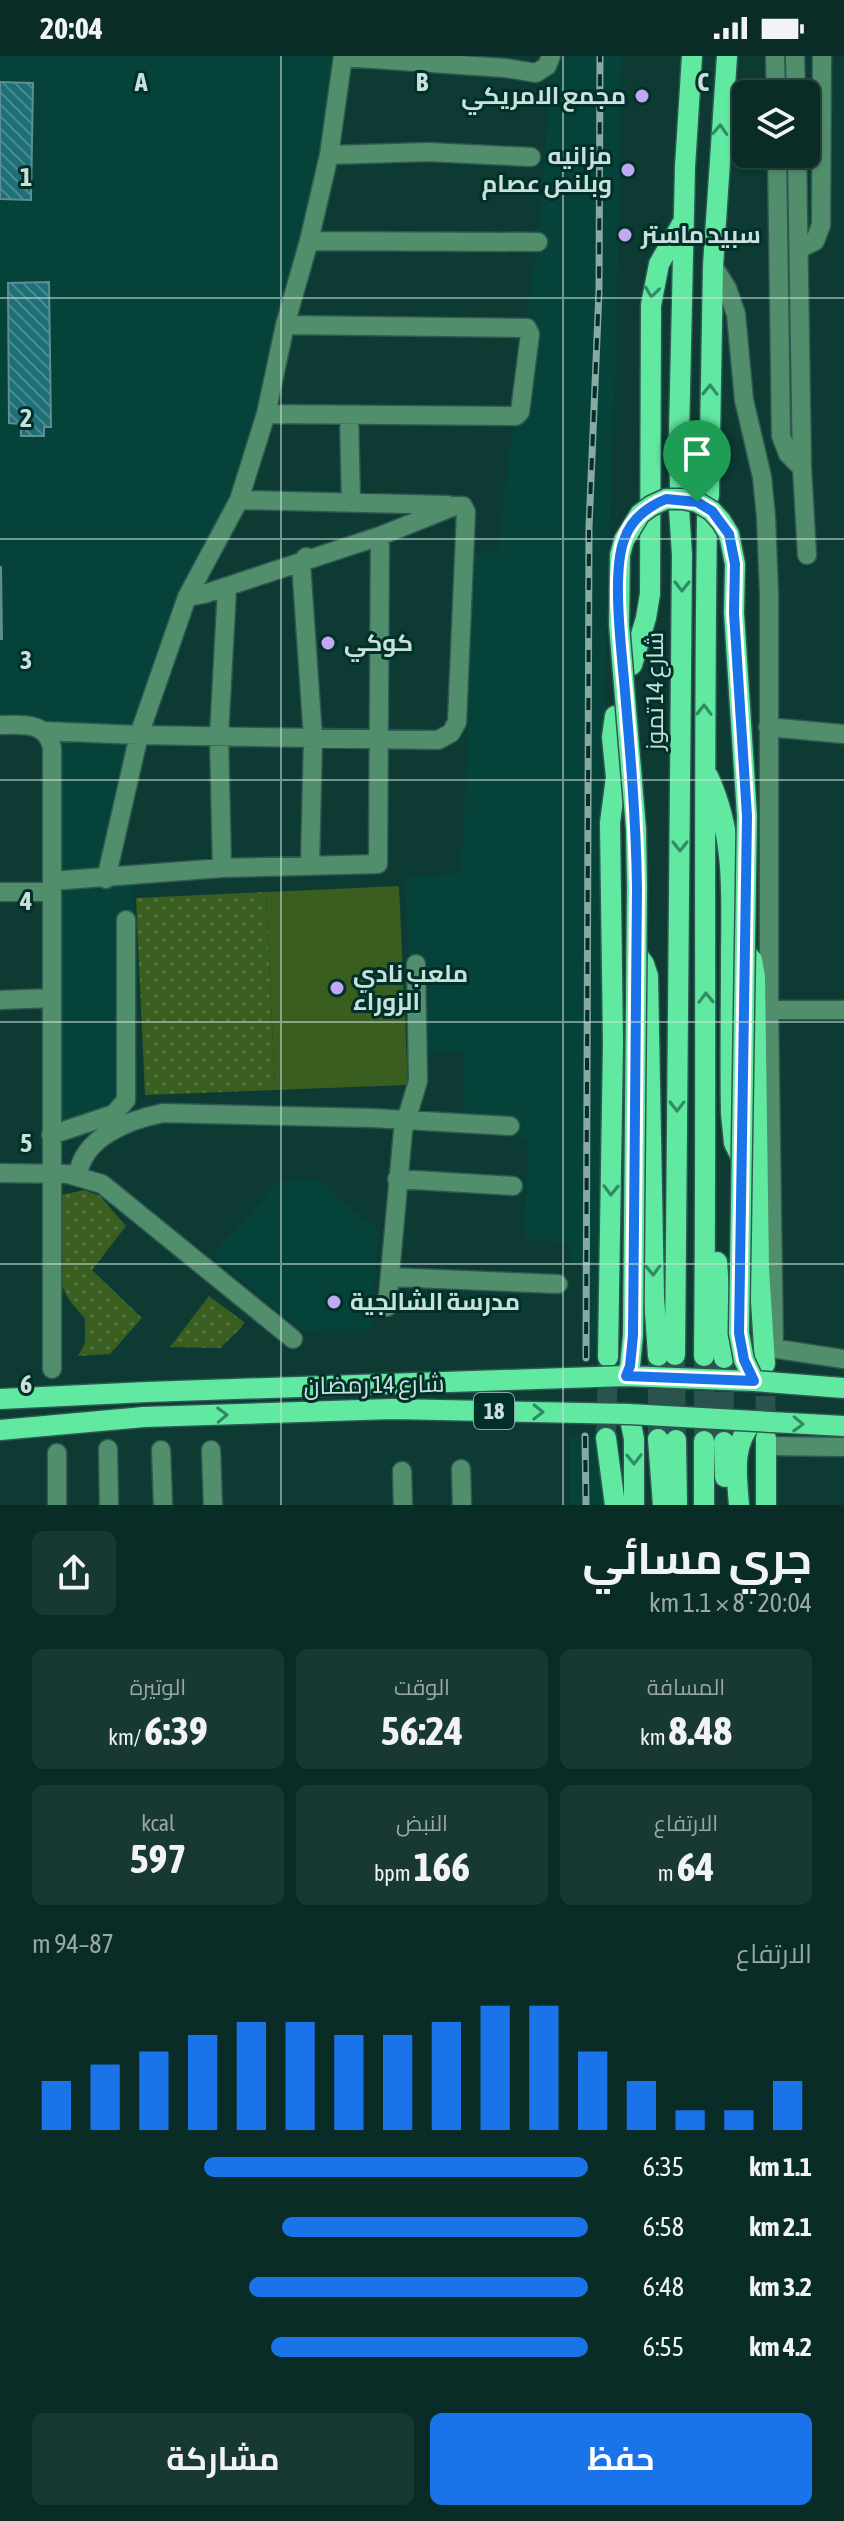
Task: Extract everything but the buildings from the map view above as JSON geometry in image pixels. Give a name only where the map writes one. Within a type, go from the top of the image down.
[{"type":"main road","name":"شارع 14 تموز","points":[[636,953],[648,976],[654,1297],[667,1355],[682,571],[679,435],[683,222],[692,56]]},
{"type":"main road","points":[[709,496],[713,266],[727,56]]},
{"type":"main road","points":[[632,665],[650,594],[651,297],[659,264],[683,222]]},
{"type":"main road","points":[[626,1376],[633,1335],[636,829],[619,625],[620,555],[624,540],[640,514],[666,499],[697,502],[712,511],[721,521],[733,550],[747,816],[744,951],[740,1341],[744,1360],[764,1360],[755,977],[752,960],[744,951]]},
{"type":"main road","name":"شارع 14 تموز","points":[[707,518],[703,766],[705,1220],[714,1357]]},
{"type":"main road","points":[[615,716],[612,737],[624,887],[624,1121],[633,1154]]},
{"type":"main road","points":[[703,766],[722,813],[729,850],[732,897],[732,1124],[734,1143],[742,1158]]},
{"type":"main road","points":[[608,1357],[613,1043],[610,823],[616,777]]},
{"type":"main road","name":"شارع 14 رمضان","points":[[147,1392],[626,1376],[764,1360],[844,1388]]},
{"type":"main road","points":[[0,1387],[147,1392]]},
{"type":"main road","points":[[0,1399],[147,1392]]},
{"type":"main road","name":"شارع 14 رمضان","points":[[144,1417],[392,1409],[629,1414],[762,1435],[844,1426]]},
{"type":"main road","points":[[629,1414],[634,1439],[634,1505]]},
{"type":"main road","points":[[0,1420],[144,1417]]},
{"type":"main road","points":[[0,1430],[144,1417]]},
{"type":"main road","points":[[739,1505],[738,1452],[744,1433],[762,1435],[766,1505]]},
{"type":"main road","points":[[606,1438],[615,1505]]},
{"type":"main road","points":[[663,1505],[667,1439],[677,1505]]},
{"type":"main road","points":[[704,1505],[714,1442],[726,1505]]},
{"type":"street","points":[[106,879],[139,735],[187,597],[239,500],[266,414],[285,325],[329,155],[343,56],[414,59],[536,73],[547,66],[551,56]]},
{"type":"street","points":[[775,56],[776,80]]},
{"type":"street","points":[[795,56],[796,80]]},
{"type":"street","points":[[799,249],[815,241],[821,225],[822,56]]},
{"type":"street","points":[[329,155],[428,152],[531,157]]},
{"type":"street","points":[[777,168],[781,436],[788,454],[802,468]]},
{"type":"street","points":[[797,168],[802,468],[807,555]]},
{"type":"street","points":[[309,241],[538,242]]},
{"type":"street","points":[[713,266],[727,288],[736,314],[742,389],[764,489],[768,556],[769,1010],[764,1360],[844,1359]]},
{"type":"street","points":[[266,414],[519,415],[529,329],[285,325]]},
{"type":"street","points":[[349,415],[351,503]]},
{"type":"street","points":[[43,731],[438,740],[451,733],[457,722],[466,512],[463,506],[239,500]]},
{"type":"street","points":[[187,597],[227,588],[380,536],[455,506]]},
{"type":"street","points":[[0,892],[222,868],[378,864],[380,536]]},
{"type":"street","points":[[304,560],[313,738],[310,866]]},
{"type":"street","points":[[222,868],[219,736],[227,588]]},
{"type":"street","points":[[0,725],[34,725],[50,738],[52,748],[52,1369]]},
{"type":"street","points":[[768,727],[844,734]]},
{"type":"street","points":[[51,1135],[114,1114],[126,1100],[126,920]]},
{"type":"street","points":[[387,1307],[405,1120],[418,1081],[416,964]]},
{"type":"street","points":[[0,1000],[52,998]]},
{"type":"street","points":[[769,1010],[844,1010]]},
{"type":"street","points":[[78,1176],[83,1156],[98,1141],[134,1120],[163,1113],[510,1126]]},
{"type":"street","points":[[0,1173],[52,1173],[92,1179],[116,1193],[293,1339]]},
{"type":"street","points":[[397,1179],[513,1186]]},
{"type":"street","points":[[390,1277],[558,1284]]},
{"type":"street","points":[[762,1435],[844,1447]]},
{"type":"street","points":[[108,1449],[109,1505]]},
{"type":"street","points":[[161,1450],[163,1505]]},
{"type":"street","points":[[211,1450],[213,1505]]},
{"type":"street","points":[[57,1453],[57,1505]]},
{"type":"street","points":[[461,1469],[462,1505]]},
{"type":"street","points":[[402,1471],[403,1505]]},
{"type":"shaded area","points":[[0,56],[335,56],[323,153],[255,418],[230,499],[182,599],[100,883],[133,882],[137,1107],[119,1117],[105,1131],[59,1142],[56,739],[41,719],[26,714],[0,713]]},
{"type":"shaded area","points":[[551,56],[622,56],[602,891],[606,1352],[581,1352],[581,1265],[570,1264],[569,1243],[525,1240],[527,1139],[517,1138],[519,1120],[465,1118],[463,1052],[412,1053],[405,877],[461,873],[469,720],[452,720],[472,552],[497,553],[542,201]]},
{"type":"shaded area","points":[[318,1179],[378,1231],[371,1329],[302,1330],[211,1255],[279,1182]]},
{"type":"shaded area","points":[[570,1435],[600,1437],[603,1505],[570,1505]]},
{"type":"green space","name":"ملعب نادي الزوراء","points":[[399,886],[408,1085],[275,1090],[266,892]]},
{"type":"green space","points":[[266,892],[275,1090],[145,1095],[136,898]]},
{"type":"green space","points":[[84,1190],[100,1196],[126,1226],[92,1270],[142,1318],[110,1354],[78,1356],[85,1343],[85,1319],[69,1300],[59,1280],[62,1195]]},
{"type":"green space","points":[[209,1296],[244,1322],[241,1328],[220,1348],[170,1347]]},
{"type":"tunnel","points":[[675,1355],[676,1440]]},
{"type":"tunnel","points":[[704,1356],[704,1441]]},
{"type":"tunnel","points":[[658,1360],[658,1439]]},
{"type":"tunnel","points":[[606,1438],[608,1361]]},
{"type":"tunnel","points":[[724,1362],[724,1442]]},
{"type":"tunnel","points":[[765,1366],[766,1438]]},
{"type":"railway","points":[[586,1358],[589,527],[599,291],[600,56]]},
{"type":"railway","points":[[585,1436],[586,1505]]},
{"type":"place","name":"مجمع الامريكي","points":[[642,96]]},
{"type":"place","name":"مزانيه وبلنص عصام","points":[[628,170]]},
{"type":"place","name":"سبيد ماستر","points":[[625,235]]},
{"type":"place","name":"كوكي","points":[[328,643]]},
{"type":"place","name":"ملعب نادي الزوراء","points":[[337,988]]},
{"type":"place","name":"مدرسة الشالجية","points":[[334,1302]]},
{"type":"route","points":[[666,499],[697,502],[712,511],[729,534],[735,564],[734,613],[747,816],[739,1333],[744,1360],[754,1381],[626,1376],[633,1335],[637,887],[636,829],[619,625],[620,555],[631,525],[651,506],[666,499]]}]
